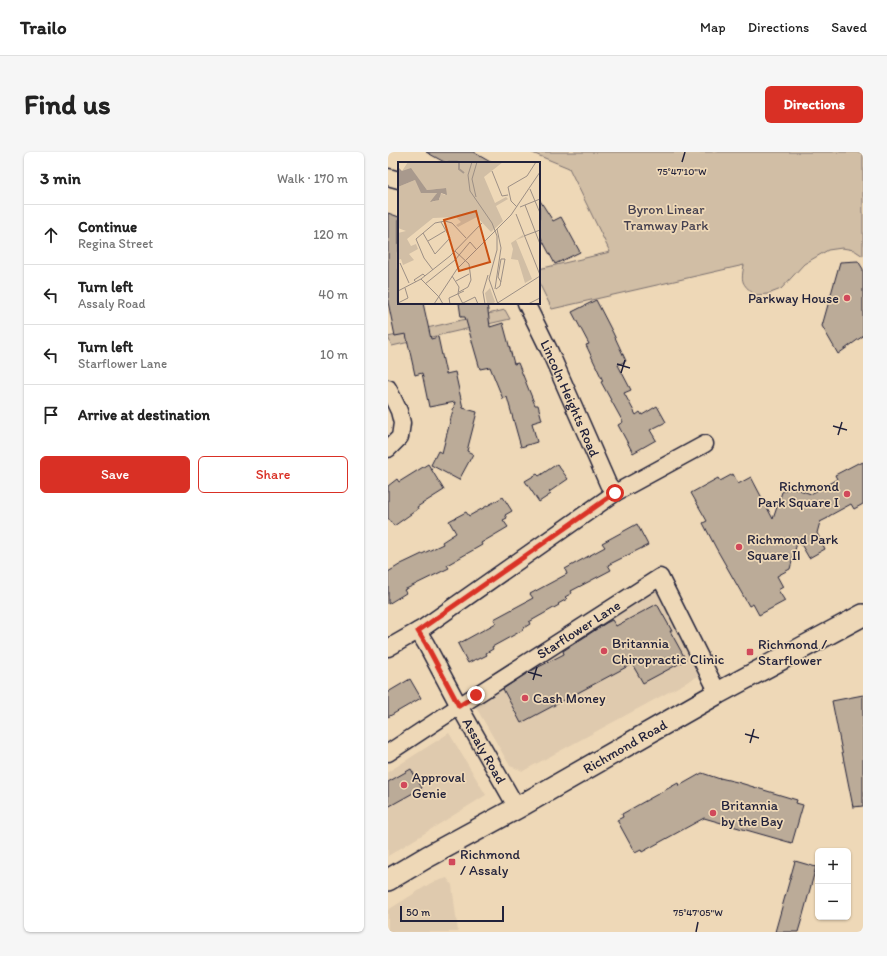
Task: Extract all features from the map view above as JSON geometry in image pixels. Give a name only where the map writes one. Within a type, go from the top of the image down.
[{"type":"main road","name":"Richmond Road","points":[[388,880],[718,693],[863,615]]},
{"type":"street","points":[[388,177],[398,180]]},
{"type":"street","name":"Lincoln Heights Road","points":[[526,304],[550,352],[608,484],[615,493]]},
{"type":"street","points":[[388,388],[399,411],[402,423],[400,437],[388,448]]},
{"type":"street","points":[[388,648],[418,631],[615,493],[705,444]]},
{"type":"street","name":"Starflower Lane","points":[[388,753],[660,577],[718,693]]},
{"type":"street","name":"Assaly Road","points":[[418,631],[517,808]]},
{"type":"shaded area","points":[[659,566],[713,668],[523,771],[510,766],[467,692]]},
{"type":"shaded area","points":[[449,733],[486,795],[388,856],[388,772]]},
{"type":"shaded area","points":[[447,878],[452,885],[458,932],[388,932],[388,910],[431,883]]},
{"type":"green space","name":"Byron Linear Tramway Park","points":[[530,152],[863,152],[863,256],[854,250],[842,248],[828,250],[804,264],[781,289],[768,294],[755,295],[747,288],[742,279],[744,265],[552,309],[540,285],[540,269],[610,252],[569,168]]},
{"type":"green space","points":[[505,310],[510,319],[392,346],[388,337]]},
{"type":"building","points":[[426,152],[473,152],[490,162],[444,162]]},
{"type":"building","points":[[540,201],[553,221],[561,217],[580,252],[555,264],[540,236]]},
{"type":"building","points":[[388,213],[398,217],[398,304],[423,304],[431,339],[438,337],[446,374],[455,372],[463,408],[477,412],[467,451],[473,454],[459,480],[431,465],[438,451],[442,453],[455,402],[429,407],[422,373],[415,375],[406,334],[395,336],[388,302]]},
{"type":"building","name":"Parkway House","points":[[858,261],[863,269],[863,336],[838,354],[822,326],[840,262]]},
{"type":"building","points":[[596,300],[626,361],[618,365],[631,390],[624,393],[636,415],[640,412],[642,415],[657,406],[666,422],[650,430],[656,440],[633,453],[618,425],[623,422],[601,382],[603,381],[586,345],[589,344],[572,312]]},
{"type":"building","points":[[459,304],[487,304],[490,327],[503,323],[514,364],[518,363],[535,405],[538,405],[542,420],[532,423],[537,442],[521,447],[507,397],[503,399],[490,367],[480,369],[465,317],[461,317]]},
{"type":"building","points":[[863,462],[863,504],[854,509],[851,504],[820,522],[817,533],[825,549],[809,558],[798,539],[790,569],[777,576],[783,587],[778,590],[785,601],[759,615],[753,604],[749,606],[716,548],[703,523],[707,521],[691,493],[718,478],[720,481],[733,474],[738,484],[751,477],[773,519],[782,492],[791,487],[811,494],[837,479],[835,475]]},
{"type":"building","points":[[428,464],[444,490],[417,507],[418,509],[394,526],[388,518],[388,486],[397,479],[399,482]]},
{"type":"building","points":[[557,464],[568,479],[549,492],[551,494],[539,502],[525,481],[537,474],[539,476]]},
{"type":"building","points":[[503,497],[512,511],[505,515],[507,518],[503,520],[508,527],[481,543],[482,545],[447,565],[449,568],[404,590],[406,593],[388,604],[388,572],[401,564],[443,544],[442,542],[456,533],[449,521],[466,512],[469,516]]},
{"type":"building","points":[[637,524],[648,545],[608,565],[611,570],[571,591],[572,593],[565,597],[567,599],[558,604],[559,605],[529,622],[530,624],[522,629],[523,630],[492,647],[493,649],[486,653],[487,655],[468,663],[458,644],[496,623],[494,619],[533,598],[530,594],[567,574],[565,569],[605,547],[602,543]]},
{"type":"building","points":[[657,604],[686,660],[643,683],[632,664],[521,723],[503,689],[527,673],[564,654],[563,651],[606,623],[612,620],[616,626]]},
{"type":"building","points":[[410,679],[421,698],[388,717],[388,692]]},
{"type":"building","points":[[863,695],[863,806],[853,807],[832,701]]},
{"type":"building","name":"Approval Genie","points":[[411,769],[422,788],[388,807],[388,782]]},
{"type":"building","name":"Britannia by the Bay","points":[[702,773],[797,800],[796,803],[803,805],[792,843],[704,818],[642,852],[641,850],[635,853],[617,820],[623,817],[622,814],[678,783],[679,786]]},
{"type":"building","points":[[795,861],[815,867],[798,932],[775,932]]},
{"type":"place","name":"Parkway House","points":[[847,298]]},
{"type":"place","name":"Richmond Park Square I","points":[[847,494]]},
{"type":"place","name":"Richmond Park Square II","points":[[739,547]]},
{"type":"place","name":"Britannia Chiropractic Clinic","points":[[604,651]]},
{"type":"place","name":"Richmond / Starflower","points":[[750,652]]},
{"type":"place","name":"Cash Money","points":[[525,698]]},
{"type":"place","name":"Approval Genie","points":[[404,785]]},
{"type":"place","name":"Britannia by the Bay","points":[[713,813]]},
{"type":"place","name":"Richmond / Assaly","points":[[452,862]]},
{"type":"route","points":[[476,695],[459,706],[418,631],[615,493]]}]
